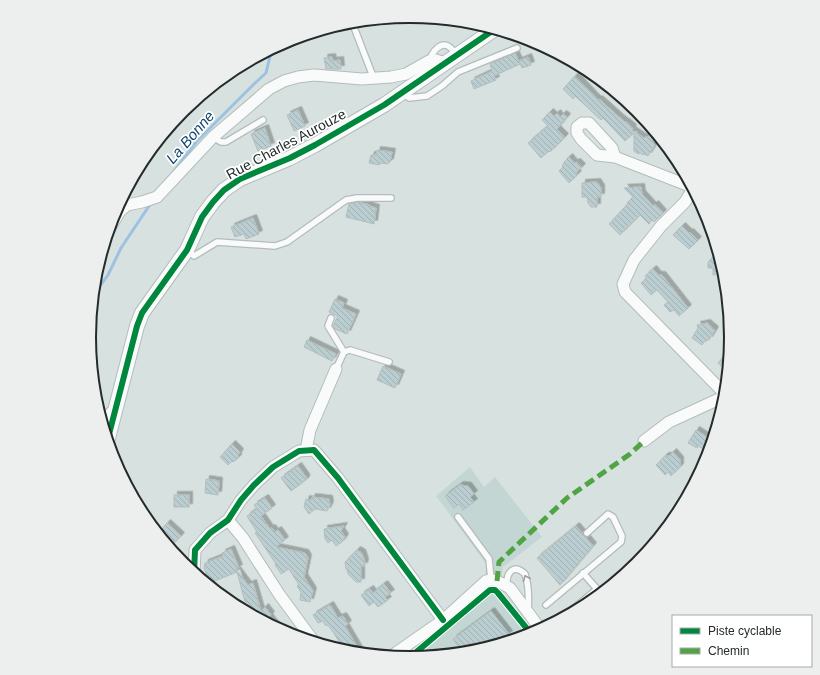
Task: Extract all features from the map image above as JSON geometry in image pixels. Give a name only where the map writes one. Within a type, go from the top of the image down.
[{"type":"street","name":"Rue Charles Aurouze","points":[[110,432],[137,326],[142,313],[187,250],[202,218],[213,202],[224,190],[240,179],[290,158],[315,145],[384,105],[488,33]]},
{"type":"street","points":[[126,202],[142,202],[157,197],[213,137],[269,89],[284,81],[314,75],[374,79],[391,77],[406,74],[429,61],[450,59]]},
{"type":"street","points":[[615,158],[685,185]]},
{"type":"street","points":[[690,194],[685,202],[661,226],[634,260],[623,284],[623,288],[625,292],[719,394]]},
{"type":"street","points":[[306,450],[310,430],[336,369]]},
{"type":"street","points":[[644,441],[669,422],[718,400]]},
{"type":"street","points":[[194,566],[195,550],[210,533],[228,520],[241,500],[273,467],[299,451],[314,450],[338,478],[443,620]]},
{"type":"street","points":[[228,520],[243,538],[279,594],[309,635]]},
{"type":"street","points":[[398,651],[443,620],[486,582],[498,582],[528,613],[537,625]]},
{"type":"lane","points":[[354,28],[374,79]]},
{"type":"lane","points":[[429,61],[433,52],[438,47],[448,45],[452,47],[450,59]]},
{"type":"lane","points":[[402,92],[409,98],[427,96],[442,86],[458,72],[517,48]]},
{"type":"lane","points":[[213,137],[221,142],[226,142],[263,120]]},
{"type":"lane","points":[[187,250],[194,256],[217,242],[275,246],[287,242],[346,200],[357,198],[391,198]]},
{"type":"lane","points":[[331,318],[328,326],[344,352]]},
{"type":"lane","points":[[336,369],[344,352],[350,350],[389,362]]},
{"type":"lane","points":[[105,415],[110,410],[116,410]]},
{"type":"lane","points":[[546,605],[621,542],[622,539],[613,517],[608,514],[587,533]]},
{"type":"lane","points":[[458,516],[489,559],[498,582],[508,576],[513,569],[518,569],[525,574],[528,582],[529,593],[528,613]]},
{"type":"lane","points":[[583,574],[597,589],[585,599]]},
{"type":"shaded area","points":[[470,467],[484,487],[495,477],[542,537],[503,567],[500,588],[531,627],[511,635],[471,646],[410,652],[483,588],[487,565],[436,496]]},
{"type":"building","points":[[515,53],[520,64],[494,76],[496,80],[474,89],[471,81],[492,71],[490,64]]},
{"type":"building","points":[[332,57],[333,61],[340,60],[341,69],[326,69],[324,58]]},
{"type":"building","points":[[528,57],[531,65],[522,68],[519,61]]},
{"type":"building","points":[[575,76],[598,100],[599,99],[633,128],[632,130],[644,138],[651,135],[655,145],[648,156],[640,153],[638,154],[634,151],[634,133],[625,141],[603,118],[601,120],[575,96],[573,99],[563,89]]},
{"type":"building","points":[[298,110],[305,126],[294,131],[287,115]]},
{"type":"building","points":[[550,112],[554,116],[557,113],[560,117],[563,114],[567,117],[557,129],[565,137],[550,152],[549,151],[541,158],[528,143],[548,126],[542,120]]},
{"type":"building","points":[[265,128],[271,146],[258,151],[251,134]]},
{"type":"building","points":[[377,150],[392,152],[390,162],[387,164],[381,163],[379,165],[369,163],[371,155],[376,155]]},
{"type":"building","points":[[569,157],[574,163],[577,162],[582,167],[576,173],[578,174],[569,183],[559,171]]},
{"type":"building","points":[[597,182],[601,188],[601,197],[597,197],[597,207],[591,207],[588,203],[587,197],[582,197],[582,183]]},
{"type":"building","points":[[641,187],[642,194],[653,206],[655,204],[663,213],[654,222],[652,220],[649,224],[640,215],[620,235],[609,224],[633,197],[624,188]]},
{"type":"building","points":[[357,202],[376,208],[374,224],[346,217],[349,204]]},
{"type":"building","points":[[253,218],[259,234],[246,239],[244,234],[235,237],[231,227]]},
{"type":"building","points":[[682,226],[698,240],[689,249],[673,235]]},
{"type":"building","points":[[714,258],[718,275],[713,275],[713,268],[708,268],[708,262]]},
{"type":"building","points":[[653,269],[658,275],[662,275],[688,308],[679,316],[674,310],[670,312],[664,305],[668,302],[657,290],[651,295],[641,283],[647,278],[645,276]]},
{"type":"building","points":[[335,299],[344,303],[342,308],[356,314],[347,334],[335,329],[333,326],[338,316],[329,312]]},
{"type":"building","points":[[707,323],[715,330],[709,340],[706,339],[702,345],[692,338],[698,328],[697,325]]},
{"type":"building","points":[[307,340],[336,354],[332,361],[304,347]]},
{"type":"building","points":[[724,356],[723,368],[718,363]]},
{"type":"building","points":[[383,366],[401,374],[395,388],[377,380]]},
{"type":"building","points":[[696,430],[708,438],[704,449],[698,446],[697,448],[688,443]]},
{"type":"building","points":[[232,444],[240,452],[238,458],[228,465],[220,457]]},
{"type":"building","points":[[673,452],[680,460],[680,467],[671,476],[668,472],[665,475],[656,465],[665,456],[669,456]]},
{"type":"building","points":[[298,466],[306,477],[306,480],[291,491],[281,478]]},
{"type":"building","points":[[206,479],[219,481],[218,495],[205,493]]},
{"type":"building","points":[[460,485],[468,486],[474,494],[470,497],[474,502],[463,510],[459,504],[454,508],[445,496]]},
{"type":"building","points":[[174,495],[189,495],[189,507],[174,507]]},
{"type":"building","points":[[312,497],[329,499],[330,505],[327,511],[315,509],[309,514],[304,507],[306,499],[311,500]]},
{"type":"building","points":[[265,498],[272,508],[261,516],[270,529],[272,528],[275,532],[278,530],[285,540],[276,547],[305,553],[308,558],[304,577],[313,591],[310,602],[300,600],[301,592],[297,586],[299,585],[289,569],[281,574],[255,533],[257,532],[247,516],[257,509],[254,505]]},
{"type":"building","points":[[167,523],[181,536],[173,544],[161,530]]},
{"type":"building","points":[[344,526],[341,531],[345,537],[342,542],[336,546],[332,540],[328,543],[325,539],[324,529]]},
{"type":"building","points":[[576,526],[593,546],[560,585],[537,558]]},
{"type":"building","points":[[231,549],[239,568],[236,569],[248,585],[253,583],[261,611],[265,607],[271,615],[269,617],[272,620],[254,611],[247,602],[245,602],[237,572],[213,582],[208,578],[204,568],[205,563],[223,556],[222,553]]},
{"type":"building","points":[[357,550],[362,553],[365,562],[364,566],[361,566],[361,582],[356,582],[348,574],[345,562]]},
{"type":"building","points":[[384,584],[391,593],[385,597],[388,600],[378,607],[374,602],[369,606],[361,595],[370,589],[373,593]]},
{"type":"building","points":[[330,605],[338,618],[343,616],[348,624],[345,626],[357,647],[341,644],[329,626],[325,625],[323,621],[318,623],[313,615]]},
{"type":"building","points":[[491,611],[509,634],[506,637],[491,641],[459,648],[453,639]]},
{"type":"waterway","name":"La Bonne","points":[[172,174],[196,142],[266,73],[270,55]]},
{"type":"waterway","points":[[100,286],[108,275],[121,248],[151,203]]},
{"type":"marked path","points":[[497,581],[499,562],[567,498],[630,454],[644,441]]},
{"type":"cycle path","points":[[110,431],[137,326],[142,313],[187,250],[202,217],[224,190],[240,179],[290,158],[315,145],[384,105],[489,33]]},
{"type":"cycle path","points":[[194,566],[195,550],[210,533],[228,520],[241,500],[254,485],[273,467],[299,451],[314,450],[338,478],[443,620]]},
{"type":"cycle path","points":[[417,652],[490,590],[495,590],[498,593],[527,629]]}]
